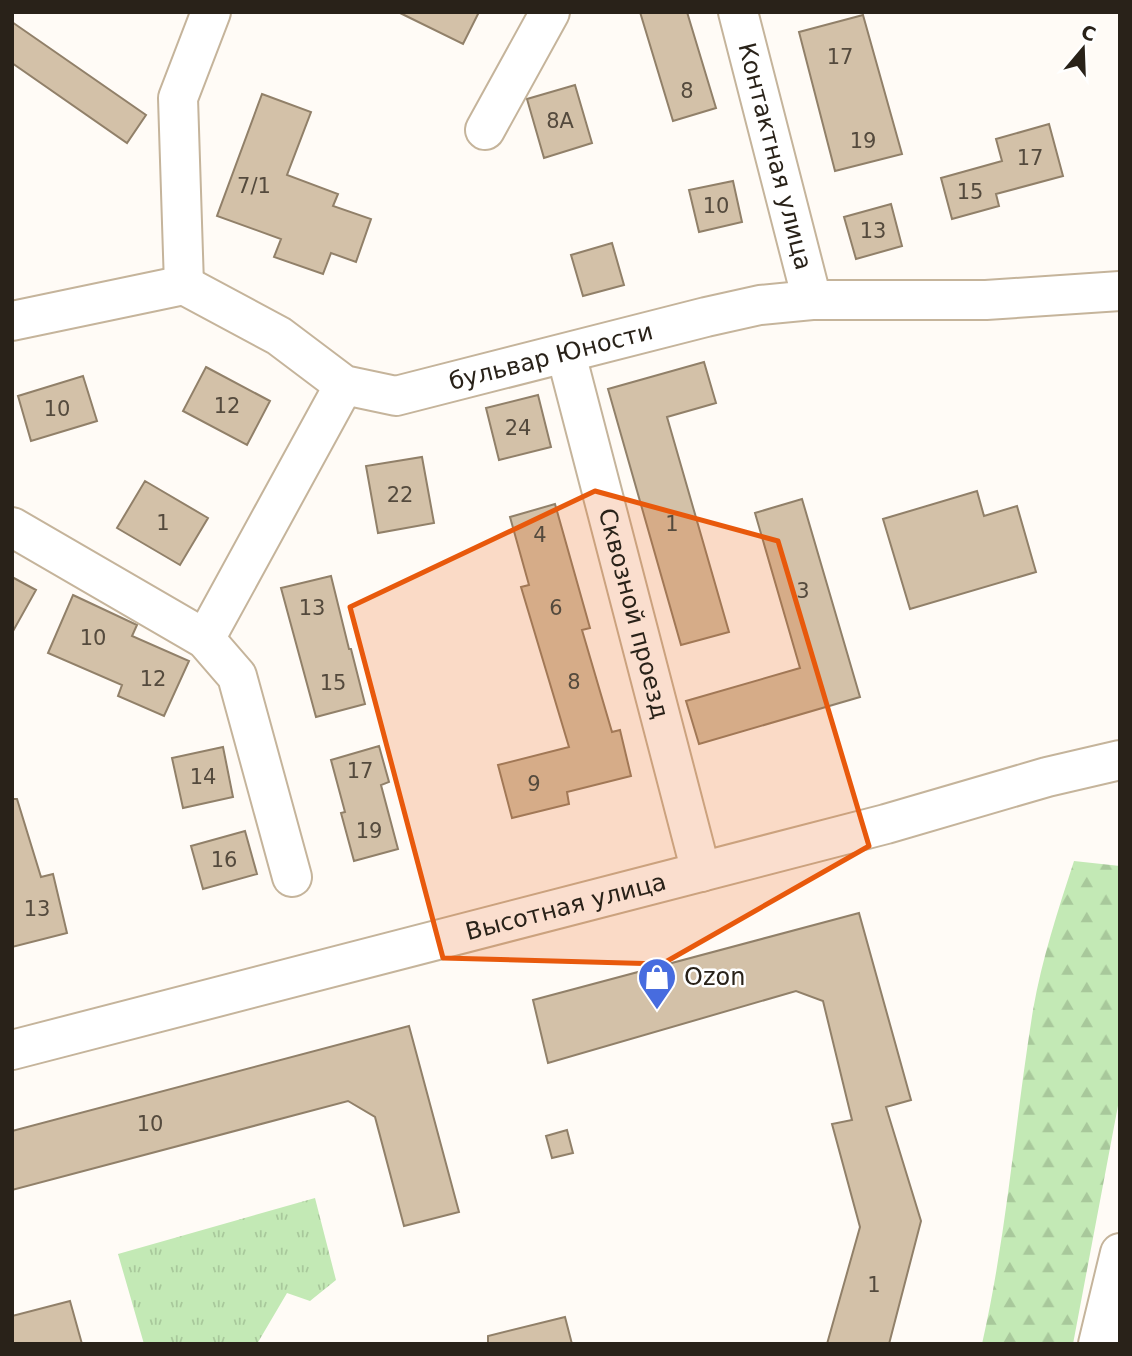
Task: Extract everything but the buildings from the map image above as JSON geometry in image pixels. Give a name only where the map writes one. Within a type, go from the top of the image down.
[{"type":"street","points":[[12,321],[184,285],[178,99],[211,12]]},
{"type":"street","points":[[485,130],[550,12]]},
{"type":"street","name":"Контактная улица","points":[[738,12],[811,300]]},
{"type":"street","name":"бульвар Юности","points":[[184,285],[279,336],[344,385],[396,396],[760,305],[811,300],[986,300],[1120,291]]},
{"type":"street","name":"Сквозной проезд","points":[[566,354],[701,872]]},
{"type":"street","points":[[205,639],[344,385]]},
{"type":"street","points":[[12,527],[205,639],[237,676],[292,877]]},
{"type":"street","name":"Высотная улица","points":[[12,1050],[886,824],[1047,776],[1120,760]]},
{"type":"street","points":[[1098,1344],[1120,1253]]},
{"type":"highlighted area","points":[[595,491],[778,541],[869,846],[662,964],[443,958],[350,607]]},
{"type":"green space","points":[[1074,861],[1120,866],[1120,1095],[1073,1344],[982,1344],[1004,1219],[1033,1010],[1056,916]]},
{"type":"green space","points":[[315,1198],[336,1280],[310,1301],[287,1293],[257,1344],[144,1344],[118,1254]]},
{"type":"place","name":"Ozon","points":[[657,1011]]}]
